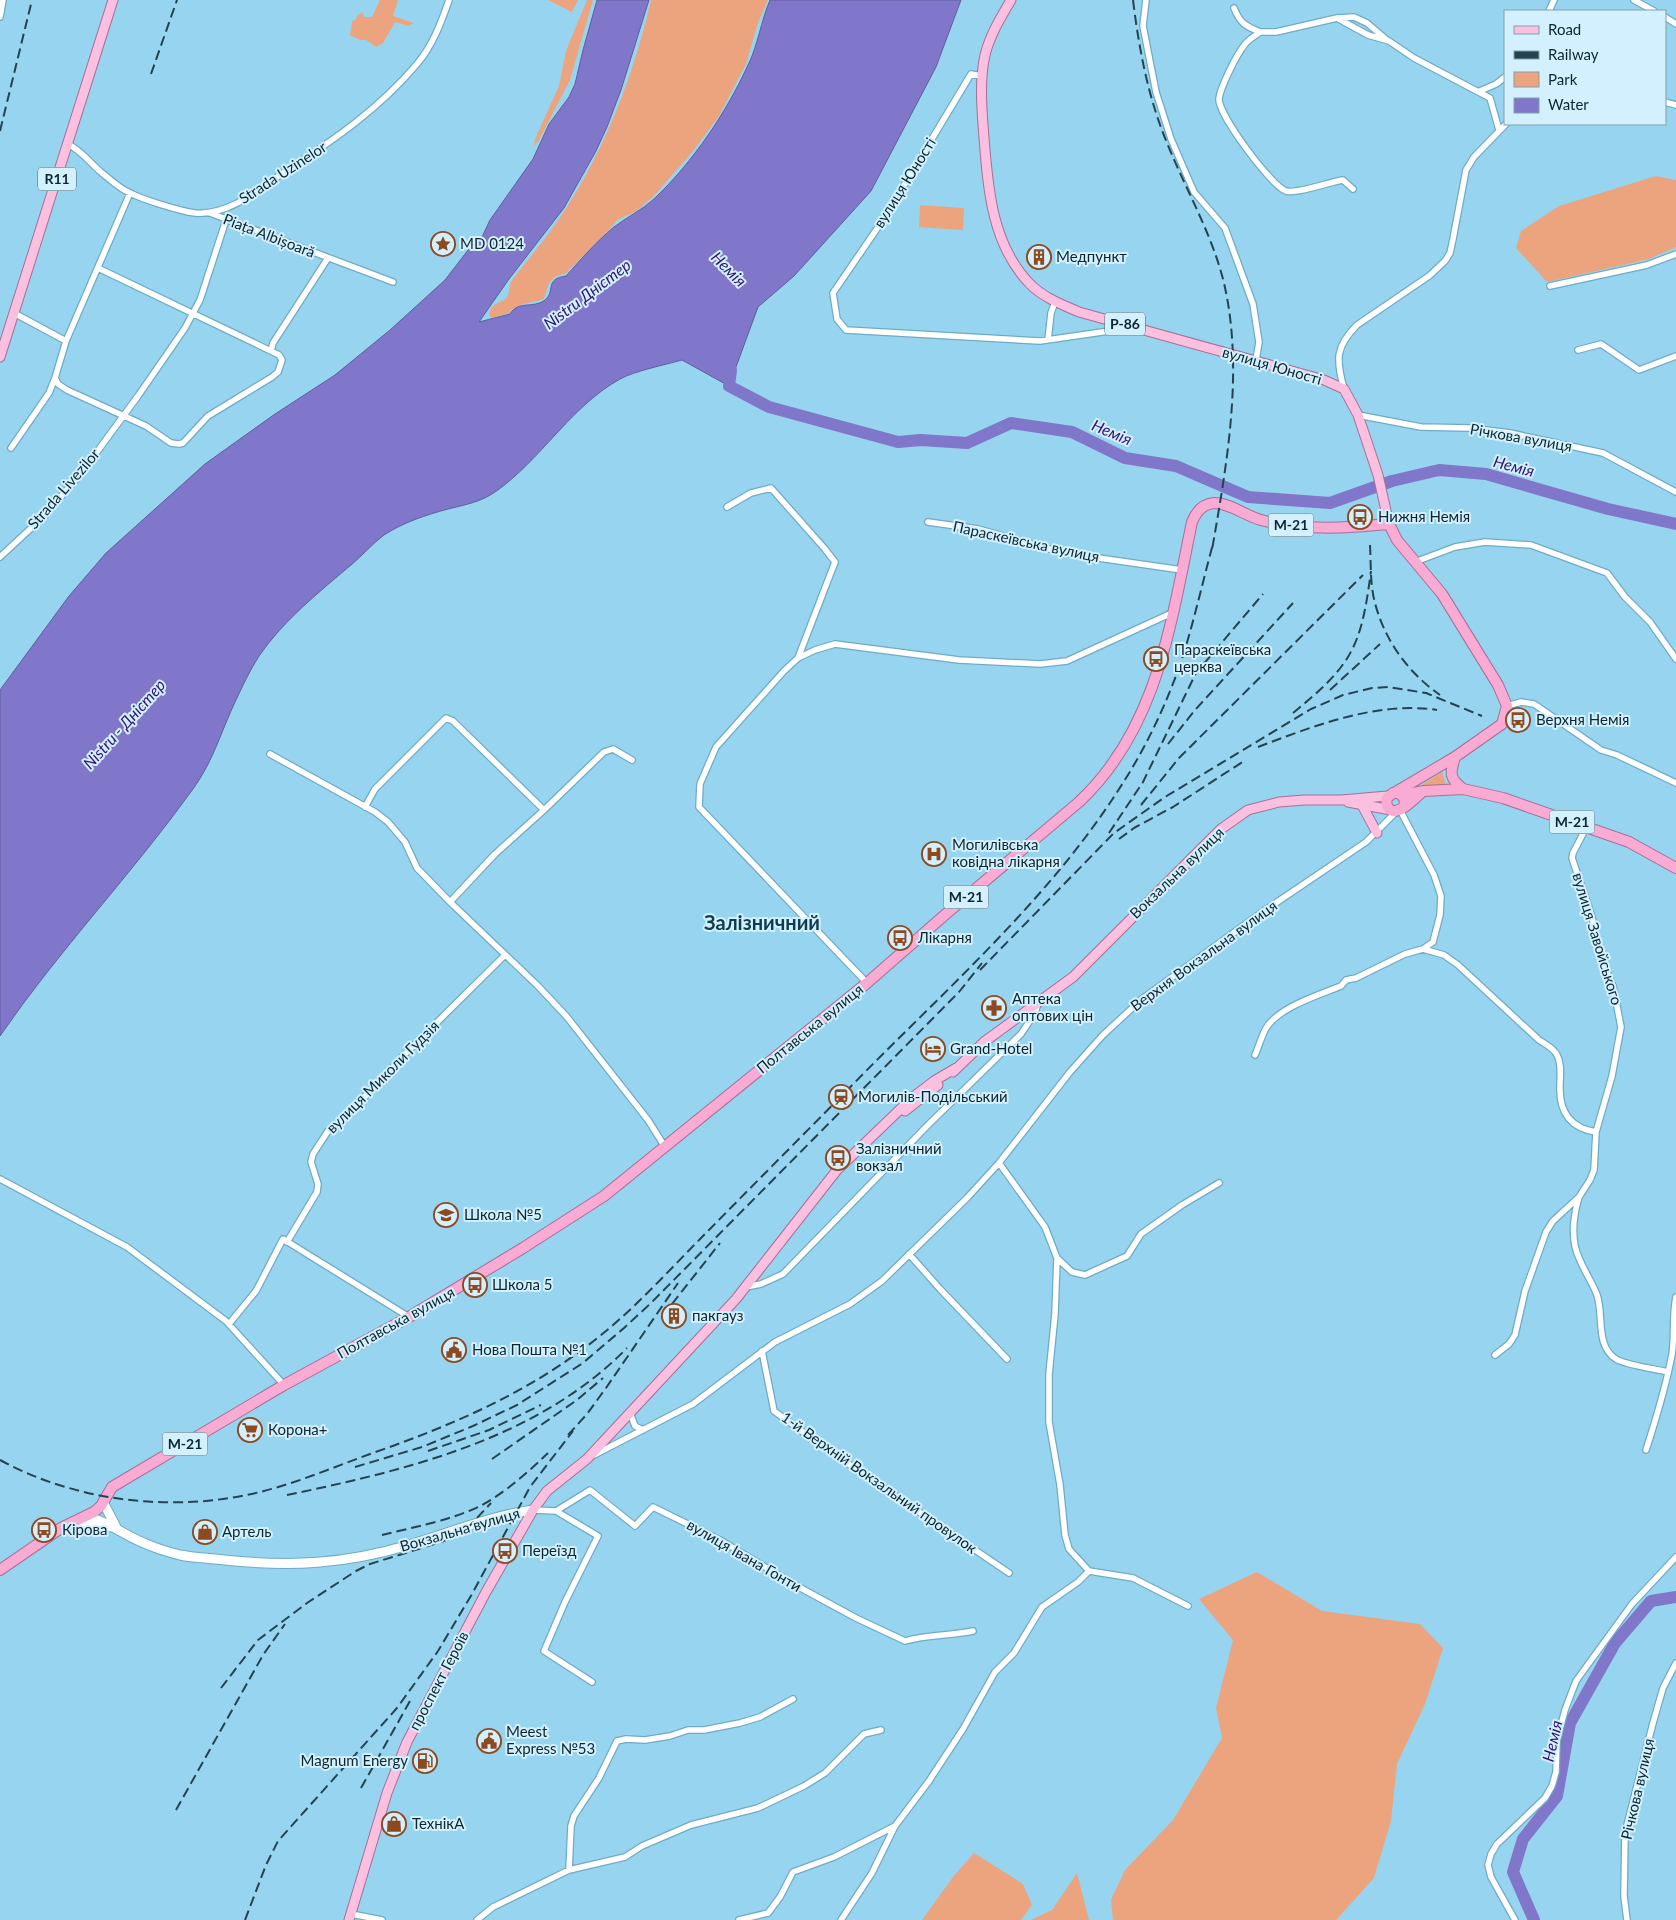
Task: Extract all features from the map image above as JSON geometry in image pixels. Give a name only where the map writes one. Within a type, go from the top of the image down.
[{"type":"highway","name":"Полтавська вулиця","points":[[90,1514],[103,1502],[112,1487],[284,1385],[409,1317],[604,1196],[867,983],[1096,786],[1124,749],[1155,682],[1174,612],[1192,522],[1199,510],[1211,503],[1223,504],[1263,520],[1292,525],[1346,528],[1389,524]]},
{"type":"highway","points":[[1389,524],[1397,540],[1442,594],[1498,685],[1507,706]]},
{"type":"highway","name":"Вокзальна вулиця","points":[[1399,802],[1419,778],[1455,757],[1502,724],[1507,706]]},
{"type":"highway","points":[[1455,757],[1451,771],[1452,777],[1454,782],[1463,789]]},
{"type":"highway","name":"Вокзальна вулиця","points":[[1399,802],[1419,778]]},
{"type":"highway","name":"М-21","points":[[1399,802],[1424,791],[1463,789],[1503,798],[1629,842],[1676,868]]},
{"type":"highway","points":[[1399,802],[1424,791]]},
{"type":"highway","name":"М-21","points":[[0,1570],[61,1528],[90,1514]]},
{"type":"main road","name":"R11","points":[[0,357],[113,0]]},
{"type":"main road","name":"Р-86","points":[[982,76],[985,55],[992,34],[1011,0]]},
{"type":"main road","name":"вулиця Юності","points":[[982,76],[986,167],[995,219],[1009,255],[1019,270],[1037,289],[1055,302],[1080,312],[1256,360],[1324,380],[1344,389]]},
{"type":"main road","points":[[1344,389],[1358,415],[1378,475],[1389,524]]},
{"type":"main road","name":"Вокзальна вулиця","points":[[90,1514],[143,1543],[180,1555],[287,1565],[358,1559],[409,1545],[491,1518],[533,1510],[547,1491],[587,1459],[745,1287],[837,1170],[882,1125],[913,1097],[939,1077],[956,1068],[984,1042],[1073,977],[1221,829],[1248,810],[1279,802],[1341,800],[1399,802]]},
{"type":"main road","name":"Вокзальна вулиця","points":[[1341,800],[1362,805],[1399,802]]},
{"type":"main road","points":[[1362,805],[1377,833]]},
{"type":"main road","points":[[103,1502],[116,1527]]},
{"type":"main road","name":"проспект Героїв","points":[[350,1917],[386,1793],[407,1742],[486,1592],[533,1510]]},
{"type":"main road","name":"Вокзальна вулиця","points":[[71,1523],[116,1527]]},
{"type":"street","points":[[0,17],[3,0]]},
{"type":"street","name":"Strada Uzinelor","points":[[68,144],[77,148],[102,173],[130,193],[193,212],[210,213],[231,206],[342,134],[368,113],[408,74],[424,54],[435,36],[449,0]]},
{"type":"street","points":[[1146,0],[1143,26],[1156,92],[1171,139],[1194,192],[1225,228],[1253,304],[1259,342],[1256,360]]},
{"type":"street","points":[[1634,0],[1652,10]]},
{"type":"street","points":[[1234,8],[1239,20],[1248,27],[1260,32],[1276,32],[1354,16],[1367,23],[1414,58],[1480,91],[1490,98],[1499,130]]},
{"type":"street","points":[[1337,18],[1368,35],[1389,41]]},
{"type":"street","points":[[1260,32],[1243,45],[1222,86],[1219,100],[1222,113],[1251,154],[1270,178],[1281,188],[1287,191],[1296,191],[1343,180],[1353,189]]},
{"type":"street","name":"вулиця Юності","points":[[982,76],[970,74],[885,217],[833,293],[837,319],[846,330],[1040,341],[1109,331],[1111,320]]},
{"type":"street","points":[[1480,91],[1496,84],[1504,78]]},
{"type":"street","points":[[1344,389],[1339,372],[1339,349],[1356,326],[1429,276],[1445,261],[1451,246],[1466,170],[1474,157],[1505,125]]},
{"type":"street","points":[[11,448],[49,393],[66,342],[130,193]]},
{"type":"street","name":"Piața Albișoară","points":[[210,213],[392,282]]},
{"type":"street","name":"Strada Livezilor","points":[[0,556],[42,518],[80,475],[138,396],[193,312],[206,282],[226,220]]},
{"type":"street","points":[[1550,286],[1647,264],[1676,254]]},
{"type":"street","name":"Piața Albișoară","points":[[271,351],[273,343],[328,258]]},
{"type":"street","points":[[55,378],[58,384],[67,390],[146,426],[171,443],[179,444],[187,440],[208,416],[278,372],[282,360],[279,355],[98,268]]},
{"type":"street","points":[[1048,340],[1051,313],[1055,302]]},
{"type":"street","points":[[14,314],[66,342]]},
{"type":"street","points":[[1578,350],[1602,344],[1639,370],[1676,356]]},
{"type":"street","name":"Річкова вулиця","points":[[1358,415],[1421,427],[1470,428],[1510,433],[1603,453],[1676,492]]},
{"type":"street","points":[[727,507],[752,493],[771,488],[835,562],[798,658]]},
{"type":"street","name":"Параскеївська вулиця","points":[[928,522],[978,529],[1064,553],[1182,570]]},
{"type":"street","points":[[1416,562],[1455,547],[1484,542],[1531,545],[1607,573],[1625,597],[1650,622],[1676,659]]},
{"type":"street","points":[[867,983],[698,807],[700,784],[716,747],[798,658],[835,644],[959,660],[1040,664],[1067,660],[1174,612]]},
{"type":"street","points":[[1507,706],[1521,702],[1534,704],[1601,750],[1617,755],[1676,783]]},
{"type":"street","points":[[365,807],[375,789],[446,718],[453,721],[544,810]]},
{"type":"street","points":[[450,902],[495,854],[604,752],[613,749],[632,760]]},
{"type":"street","points":[[270,754],[365,807],[388,822],[405,842],[417,868],[537,985],[567,1017],[648,1120],[665,1147]]},
{"type":"street","points":[[1254,1055],[1260,1045],[1265,1029],[1276,1016],[1341,986],[1346,980],[1356,978],[1433,942],[1440,915],[1441,896],[1434,875],[1399,802]]},
{"type":"street","name":"Верхня Вокзальна вулиця","points":[[587,1459],[693,1404],[775,1342],[850,1304],[882,1281],[967,1198],[999,1163],[1070,1072],[1102,1035],[1142,999],[1377,833],[1399,802]]},
{"type":"street","name":"вулиця Завойського","points":[[1495,1355],[1509,1344],[1515,1335],[1525,1291],[1546,1232],[1553,1220],[1579,1197],[1594,1170],[1596,1132],[1612,1076],[1621,1027],[1613,986],[1600,956],[1592,918],[1572,858],[1586,828]]},
{"type":"street","points":[[1423,948],[1444,955],[1458,964],[1539,1040],[1554,1050],[1558,1056],[1561,1068],[1560,1098],[1565,1111],[1572,1123],[1582,1130],[1596,1132]]},
{"type":"street","name":"вулиця Миколи Гудзія","points":[[229,1324],[256,1291],[285,1240],[317,1192],[318,1184],[311,1162],[313,1154],[328,1130],[339,1124],[404,1055],[506,956]]},
{"type":"street","name":"Вокзальна вулиця","points":[[745,1287],[761,1284],[783,1274],[928,1125],[1021,1034],[1035,1013],[1039,1001]]},
{"type":"street","points":[[999,1163],[1045,1227],[1057,1258],[1055,1314],[1048,1374],[1049,1422],[1060,1485],[1065,1535],[1069,1549],[1089,1571],[1133,1578],[1188,1606]]},
{"type":"street","points":[[0,1179],[127,1247],[229,1324],[284,1385]]},
{"type":"street","points":[[1057,1258],[1072,1272],[1085,1275],[1127,1256],[1141,1234],[1162,1221],[1182,1204],[1219,1183]]},
{"type":"street","name":"вулиця Завойського","points":[[1579,1197],[1576,1208],[1575,1245],[1581,1264],[1598,1300],[1600,1327],[1608,1350],[1617,1360],[1668,1372]]},
{"type":"street","points":[[285,1240],[409,1317]]},
{"type":"street","points":[[909,1254],[940,1290],[1007,1359]]},
{"type":"street","points":[[1646,1450],[1660,1408],[1672,1352],[1673,1312],[1676,1297]]},
{"type":"street","name":"1-й Верхній Вокзальний провулок","points":[[762,1351],[774,1411],[1009,1573]]},
{"type":"street","points":[[630,1413],[635,1426],[642,1430]]},
{"type":"street","name":"вулиця Івана Гонти","points":[[556,1511],[590,1490],[635,1526],[653,1507],[720,1540],[797,1586],[856,1618],[905,1641],[918,1637],[973,1631]]},
{"type":"street","points":[[533,1510],[556,1511],[598,1536],[565,1602],[544,1651],[592,1682]]},
{"type":"street","points":[[1515,1920],[1491,1877],[1488,1865],[1491,1854],[1498,1844],[1545,1798],[1552,1786],[1556,1772],[1557,1740],[1565,1710],[1576,1681],[1632,1604],[1676,1558]]},
{"type":"street","points":[[841,1920],[872,1873],[895,1826],[963,1729],[995,1672],[1014,1653],[1042,1607],[1078,1582],[1089,1571]]},
{"type":"street","name":"Річкова вулиця","points":[[1627,1920],[1624,1896],[1625,1833],[1653,1723],[1664,1688],[1676,1664]]},
{"type":"street","points":[[569,1870],[571,1826],[574,1816],[600,1778],[617,1741],[626,1739],[645,1740],[670,1736],[688,1730],[704,1730],[740,1723],[760,1717],[793,1700]]},
{"type":"street","points":[[477,1920],[493,1907],[569,1870],[625,1857],[642,1846],[691,1825],[758,1808],[804,1786],[825,1773],[864,1734],[881,1730]]},
{"type":"street","points":[[739,1920],[768,1913],[780,1897],[793,1872],[834,1857],[895,1826]]},
{"type":"street","points":[[350,1917],[382,1920]]},
{"type":"green space","points":[[380,0],[398,0],[393,16],[414,23],[408,26],[395,22],[383,43],[376,47],[366,40],[360,40],[350,35],[352,21],[362,13],[364,17],[372,17]]},
{"type":"green space","points":[[548,0],[578,0],[572,12]]},
{"type":"green space","points":[[587,0],[593,0],[570,80],[539,140],[534,146],[535,139],[559,86],[566,51]]},
{"type":"green space","points":[[651,0],[768,0],[758,23],[746,64],[719,116],[694,150],[653,197],[635,212],[617,220],[566,273],[555,277],[549,283],[544,299],[520,305],[509,313],[491,318],[489,314],[491,308],[506,298],[512,280],[557,222],[592,164],[627,83]]},
{"type":"green space","points":[[1656,176],[1676,180],[1676,247],[1649,259],[1547,282],[1516,248],[1521,231],[1559,206]]},
{"type":"green space","points":[[920,205],[964,208],[963,230],[919,227]]},
{"type":"green space","points":[[1442,772],[1446,785],[1417,788]]},
{"type":"green space","points":[[1257,1572],[1322,1611],[1420,1624],[1443,1648],[1425,1704],[1397,1764],[1391,1821],[1374,1878],[1336,1920],[1113,1920],[1111,1900],[1125,1870],[1173,1820],[1222,1738],[1216,1708],[1233,1640],[1199,1599]]},
{"type":"green space","points":[[974,1853],[1023,1884],[1032,1905],[1021,1920],[922,1920],[953,1877]]},
{"type":"green space","points":[[1077,1873],[1089,1920],[1031,1920],[1052,1910]]},
{"type":"water","points":[[597,0],[649,0],[621,90],[596,151],[564,208],[509,279],[479,322],[510,314],[517,307],[540,303],[545,300],[555,280],[566,276],[608,232],[649,203],[668,185],[695,153],[730,101],[751,57],[770,0],[961,0],[936,67],[871,191],[794,276],[758,307],[729,386],[682,360],[620,379],[586,404],[527,465],[495,492],[478,501],[423,516],[392,530],[314,596],[279,631],[259,656],[239,694],[217,745],[193,789],[46,973],[0,1036],[0,690],[69,596],[106,553],[205,464],[275,414],[335,375],[390,330],[445,280],[472,245],[482,237],[490,220],[533,159],[549,124],[569,97],[575,84]]},
{"type":"waterway","name":"Немія","points":[[731,370],[729,386],[769,407],[898,442],[921,440],[967,443],[1011,423],[1072,432],[1125,458],[1176,466],[1248,497],[1330,503],[1392,481],[1439,470],[1486,474],[1608,509],[1676,524]]},
{"type":"waterway","name":"Немія","points":[[1534,1920],[1513,1872],[1523,1839],[1557,1796],[1570,1723],[1615,1643],[1651,1601],[1676,1597]]},
{"type":"railway","points":[[0,131],[32,0]]},
{"type":"railway","points":[[151,74],[177,0]]},
{"type":"railway","points":[[1133,0],[1141,55],[1160,126],[1213,247],[1224,283],[1230,316],[1233,349],[1231,416],[1228,450],[1212,550]]},
{"type":"railway","points":[[0,1460],[61,1486],[127,1500],[194,1502],[260,1492],[315,1475],[402,1443],[464,1417],[523,1388],[579,1352],[606,1331],[658,1283],[1005,932],[1069,858],[1099,819],[1126,778],[1163,709],[1185,650],[1213,544]]},
{"type":"railway","points":[[1370,545],[1371,579],[1374,599],[1383,627],[1407,665],[1440,695]]},
{"type":"railway","points":[[1293,713],[1329,681],[1351,652],[1363,618],[1371,571]]},
{"type":"railway","points":[[1141,805],[1179,758],[1363,575]]},
{"type":"railway","points":[[1109,833],[1143,782],[1196,673],[1263,594]]},
{"type":"railway","points":[[1168,744],[1195,710],[1293,603]]},
{"type":"railway","points":[[1330,690],[1380,644]]},
{"type":"railway","points":[[980,970],[1114,833],[1165,797],[1311,709],[1343,695],[1372,688],[1388,687],[1426,693],[1482,716]]},
{"type":"railway","points":[[1258,747],[1301,731],[1368,712],[1414,708],[1437,710]]},
{"type":"railway","points":[[1119,839],[1244,761]]},
{"type":"railway","points":[[355,1467],[422,1447],[473,1426],[517,1405],[583,1363],[651,1303],[959,992],[982,963]]},
{"type":"railway","points":[[672,1304],[720,1243]]},
{"type":"railway","points":[[568,1435],[587,1414],[606,1388],[678,1283]]},
{"type":"railway","points":[[287,1495],[378,1474],[424,1461],[469,1446],[512,1428],[553,1406],[592,1379],[627,1348]]},
{"type":"railway","points":[[492,1459],[577,1400],[603,1378]]},
{"type":"railway","points":[[428,1451],[489,1430],[541,1405]]},
{"type":"railway","points":[[245,1920],[266,1865],[278,1841],[397,1708],[438,1651],[472,1594],[530,1487],[573,1431]]},
{"type":"railway","points":[[382,1535],[446,1519],[482,1505],[508,1488],[548,1453]]},
{"type":"railway","points":[[221,1688],[258,1640],[307,1603],[370,1564],[462,1534],[491,1503]]},
{"type":"railway","points":[[176,1810],[263,1655],[285,1624]]},
{"type":"railway","points":[[361,1788],[410,1701]]},
{"type":"place","name":"MD 0124","points":[[443,244]]},
{"type":"place","name":"Медпункт","points":[[1039,257]]},
{"type":"place","name":"Нижня Немія","points":[[1360,517]]},
{"type":"place","name":"Параскеївська церква","points":[[1156,659]]},
{"type":"place","name":"Верхня Немія","points":[[1518,720]]},
{"type":"place","name":"Могилівська ковідна лікарня","points":[[934,854]]},
{"type":"place","name":"Лікарня","points":[[900,938]]},
{"type":"place","name":"Аптека оптових цін","points":[[994,1008]]},
{"type":"place","name":"Grand-Hotel","points":[[933,1049]]},
{"type":"place","name":"Могилів-Подільський","points":[[841,1097]]},
{"type":"place","name":"Залізничний вокзал","points":[[838,1158]]},
{"type":"place","name":"Школа №5","points":[[446,1215]]},
{"type":"place","name":"Школа 5","points":[[475,1285]]},
{"type":"place","name":"пакгауз","points":[[674,1316]]},
{"type":"place","name":"Нова Пошта №1","points":[[454,1350]]},
{"type":"place","name":"Корона+","points":[[250,1430]]},
{"type":"place","name":"Кірова","points":[[44,1530]]},
{"type":"place","name":"Артель","points":[[205,1532]]},
{"type":"place","name":"Переїзд","points":[[505,1551]]},
{"type":"place","name":"Meest Express №53","points":[[489,1741]]},
{"type":"place","name":"Magnum Energy","points":[[425,1761]]},
{"type":"place","name":"ТехнікА","points":[[394,1824]]},
{"type":"district","name":"Залізничний","points":[[762,923]]},
{"type":"water label","name":"Nistru Дністер","points":[[587,294]]},
{"type":"water label","name":"Nistru - Дністер","points":[[124,724]]}]
